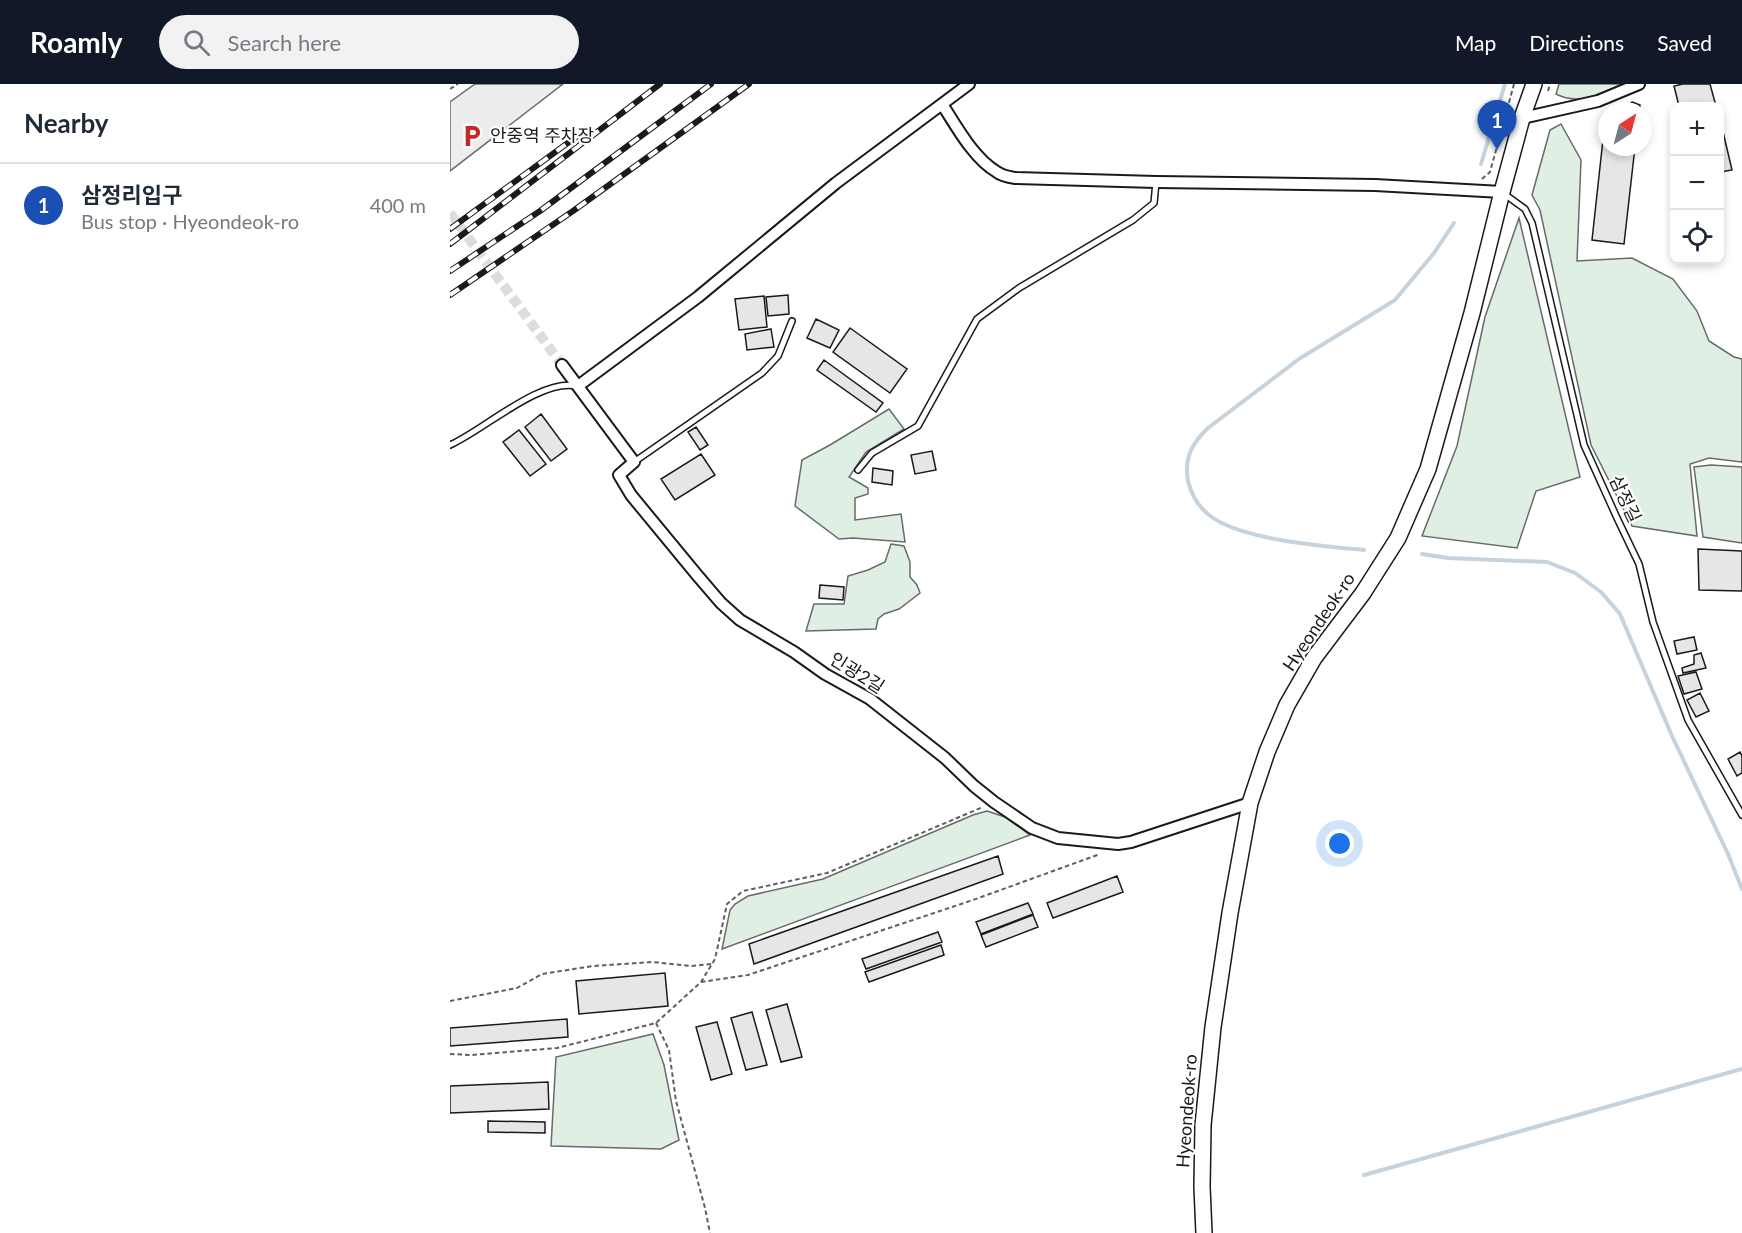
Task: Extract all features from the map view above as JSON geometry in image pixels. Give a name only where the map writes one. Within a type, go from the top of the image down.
[{"type":"main road","name":"Hyeondeok-ro","points":[[1204,1233],[1202,1187],[1204,1114],[1213,1027],[1228,924],[1250,803],[1267,752],[1287,705],[1314,658],[1363,593],[1398,537],[1428,469],[1472,313],[1522,118],[1534,84]]},
{"type":"street","points":[[578,386],[698,297],[836,183],[969,84]]},
{"type":"street","points":[[1522,118],[1598,100],[1639,84]]},
{"type":"street","points":[[942,104],[986,165],[999,174],[1024,179],[1375,185],[1502,192]]},
{"type":"street","points":[[562,365],[634,462]]},
{"type":"street","name":"인광2길","points":[[634,462],[619,476],[631,495],[720,603],[740,620],[794,652],[825,674],[870,699],[945,758],[994,802],[1032,828],[1058,838],[1118,844],[1131,842],[1250,803]]},
{"type":"lane","points":[[858,470],[872,453],[918,426],[977,318],[1019,288],[1133,220],[1154,202],[1156,183]]},
{"type":"lane","name":"삼정길","points":[[1502,192],[1525,209],[1532,223],[1584,445],[1639,564],[1653,622],[1688,720],[1741,812]]},
{"type":"lane","points":[[634,462],[762,373],[777,356],[792,321]]},
{"type":"lane","points":[[450,446],[537,393],[558,385],[578,386]]},
{"type":"path","points":[[450,89],[458,84]]},
{"type":"path","points":[[1479,180],[1485,178],[1490,172],[1514,84]]},
{"type":"path","points":[[1548,91],[1550,84]]},
{"type":"path","points":[[450,1054],[471,1055],[557,1048],[656,1023],[701,982],[715,959],[727,904],[743,891],[827,873],[994,802]]},
{"type":"path","points":[[701,982],[748,975],[1100,855]]},
{"type":"path","points":[[450,1001],[517,988],[542,974],[593,966],[653,962],[691,966],[712,964]]},
{"type":"path","points":[[656,1023],[669,1050],[676,1101],[710,1233]]},
{"type":"green space","points":[[1559,84],[1622,84],[1589,97],[1573,99],[1556,94]]},
{"type":"green space","points":[[1561,124],[1581,160],[1577,261],[1632,258],[1673,279],[1697,311],[1709,341],[1734,357],[1742,359],[1742,462],[1709,458],[1690,464],[1697,536],[1632,526],[1591,445],[1540,210],[1532,195],[1550,130]]},
{"type":"green space","points":[[1519,218],[1580,477],[1536,491],[1517,548],[1422,536],[1457,446],[1485,317]]},
{"type":"green space","points":[[889,409],[904,429],[866,452],[849,477],[868,488],[868,494],[855,498],[855,520],[901,514],[905,542],[839,539],[795,506],[802,460]]},
{"type":"green space","points":[[1711,465],[1742,467],[1742,543],[1703,537],[1694,467]]},
{"type":"green space","points":[[891,544],[904,546],[910,562],[910,577],[920,593],[899,609],[884,614],[878,619],[876,629],[806,631],[814,604],[844,604],[848,576],[885,562]]},
{"type":"green space","points":[[987,811],[1005,817],[1030,835],[722,949],[730,910],[748,896],[823,879]]},
{"type":"green space","points":[[653,1034],[664,1065],[679,1140],[661,1149],[551,1146],[556,1057]]},
{"type":"shaded area","name":"안중역 주차장","points":[[475,84],[563,84],[450,171],[450,102]]},
{"type":"building","points":[[1710,84],[1715,102],[1678,102],[1674,86]]},
{"type":"building","points":[[1724,136],[1732,170],[1724,171]]},
{"type":"building","points":[[1601,156],[1634,156],[1624,244],[1592,240]]},
{"type":"building","points":[[788,295],[789,314],[768,316],[766,297]]},
{"type":"building","points":[[764,296],[767,327],[739,330],[735,299]]},
{"type":"building","points":[[816,319],[839,330],[830,348],[807,338]]},
{"type":"building","points":[[850,328],[907,369],[890,393],[833,352]]},
{"type":"building","points":[[771,329],[774,347],[747,350],[745,334]]},
{"type":"building","points":[[824,360],[883,403],[876,412],[817,370]]},
{"type":"building","points":[[541,414],[567,449],[551,461],[525,427]]},
{"type":"building","points":[[696,427],[708,445],[700,450],[688,432]]},
{"type":"building","points":[[519,430],[546,464],[530,476],[503,442]]},
{"type":"building","points":[[932,451],[936,470],[915,474],[911,455]]},
{"type":"building","points":[[701,454],[715,475],[675,500],[661,479]]},
{"type":"building","points":[[873,468],[893,471],[892,485],[872,482]]},
{"type":"building","points":[[1698,549],[1742,551],[1742,591],[1699,590]]},
{"type":"building","points":[[820,585],[844,587],[843,600],[819,598]]},
{"type":"building","points":[[1694,637],[1697,650],[1677,654],[1674,641]]},
{"type":"building","points":[[1701,653],[1706,668],[1683,673],[1682,668],[1694,664],[1694,655]]},
{"type":"building","points":[[1696,672],[1702,689],[1684,694],[1678,676]]},
{"type":"building","points":[[1700,693],[1709,711],[1696,717],[1687,700]]},
{"type":"building","points":[[1740,752],[1742,773],[1737,776],[1728,759]]},
{"type":"building","points":[[998,856],[1003,874],[754,964],[749,944]]},
{"type":"building","points":[[1117,876],[1123,892],[1053,918],[1047,903]]},
{"type":"building","points":[[1028,903],[1033,914],[981,934],[976,922]]},
{"type":"building","points":[[1033,915],[1038,927],[986,947],[981,935]]},
{"type":"building","points":[[938,932],[942,942],[866,969],[862,959]]},
{"type":"building","points":[[941,945],[944,955],[869,982],[865,972]]},
{"type":"building","points":[[665,973],[668,1006],[579,1014],[576,981]]},
{"type":"building","points":[[787,1004],[802,1057],[781,1062],[766,1010]]},
{"type":"building","points":[[752,1012],[767,1065],[746,1070],[731,1018]]},
{"type":"building","points":[[567,1019],[568,1037],[450,1046],[450,1028]]},
{"type":"building","points":[[717,1022],[732,1074],[711,1080],[696,1027]]},
{"type":"building","points":[[548,1082],[549,1109],[450,1113],[450,1086]]},
{"type":"building","points":[[488,1121],[545,1122],[545,1133],[488,1132]]},
{"type":"waterway","points":[[1481,164],[1505,84]]},
{"type":"waterway","points":[[1364,550],[1261,536],[1223,524],[1209,515],[1193,495],[1188,481],[1188,458],[1194,445],[1208,428],[1299,359],[1395,300],[1434,253],[1454,223]]},
{"type":"waterway","points":[[1422,554],[1448,558],[1547,562],[1575,573],[1601,592],[1620,614],[1672,736],[1728,854],[1742,889]]},
{"type":"waterway","points":[[1364,1175],[1742,1069]]},
{"type":"tunnel","points":[[450,213],[562,365]]},
{"type":"railway","points":[[450,244],[660,84]]},
{"type":"railway","points":[[450,271],[540,211],[711,84]]},
{"type":"railway","points":[[450,295],[573,211],[749,84]]},
{"type":"railway","points":[[450,229],[580,134]]},
{"type":"place","name":"안중역 주차장","points":[[472,136]]},
{"type":"place","name":"삼정리입구","points":[[1497,150]]}]
